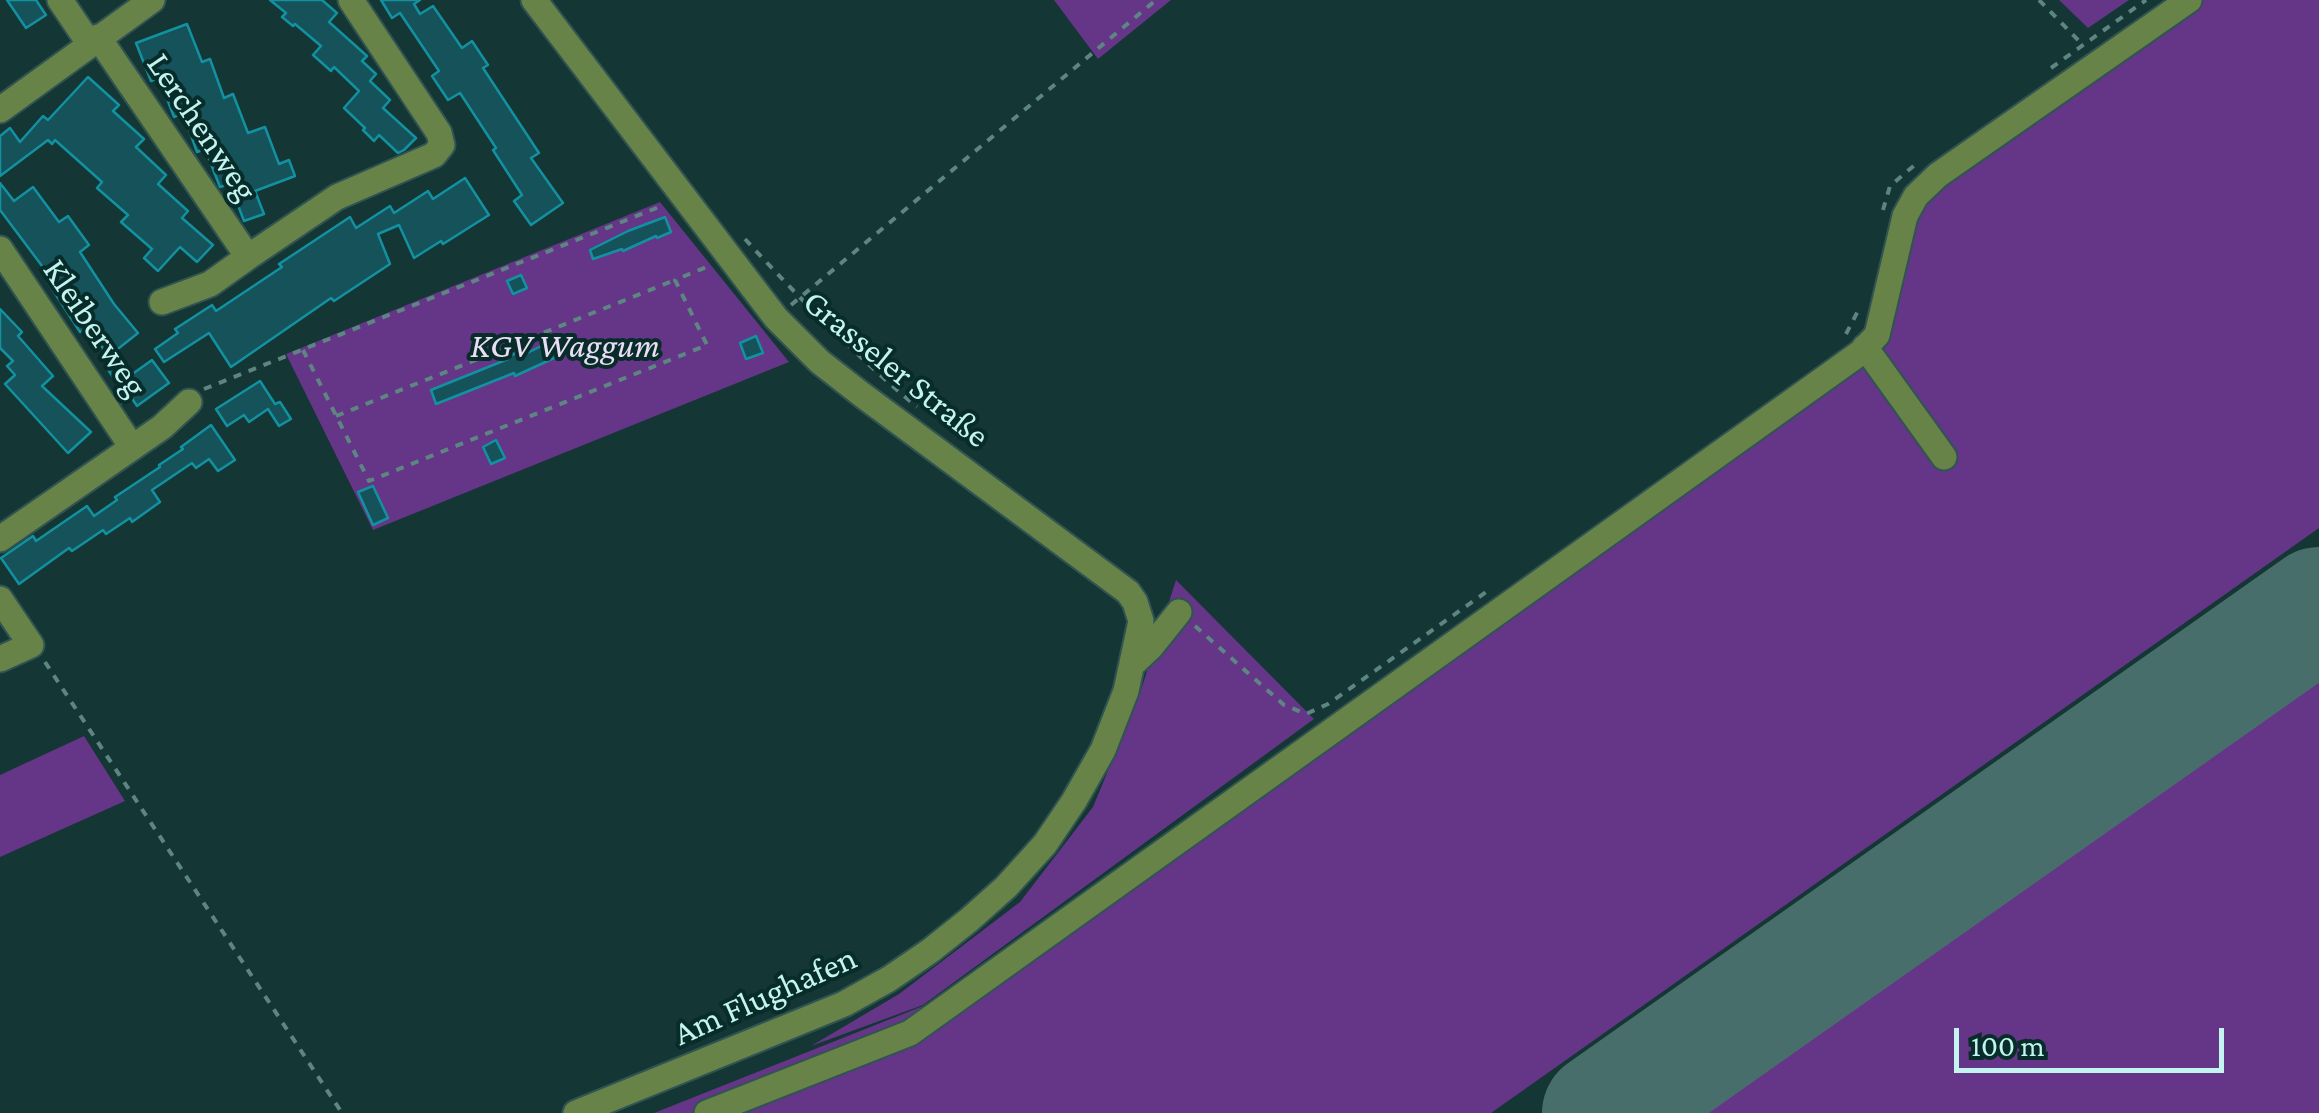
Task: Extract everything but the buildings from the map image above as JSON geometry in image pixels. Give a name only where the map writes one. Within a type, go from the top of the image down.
[{"type":"street","name":"Lerchenweg","points":[[60,0],[94,40],[248,257]]},
{"type":"street","points":[[0,110],[152,0]]},
{"type":"street","name":"Lerchenweg","points":[[162,302],[210,284],[337,197],[434,154],[442,144],[440,133],[351,0]]},
{"type":"street","name":"Grasseler Straße","points":[[534,0],[776,318],[820,362],[861,394],[1128,592],[1140,614]]},
{"type":"street","points":[[707,1113],[910,1033],[1855,342],[1877,335],[1905,216],[1916,196],[1938,176],[2189,0]]},
{"type":"street","name":"Kleiberweg","points":[[0,248],[132,447]]},
{"type":"street","points":[[1855,342],[1944,457]]},
{"type":"street","name":"Kleiberweg","points":[[0,539],[162,427],[189,402]]},
{"type":"street","points":[[0,599],[31,645],[0,659]]},
{"type":"street","points":[[1134,663],[1179,612]]},
{"type":"street","name":"Am Flughafen","points":[[576,1113],[844,1004],[889,979],[1006,888],[1045,844],[1103,750],[1134,663],[1140,614]]},
{"type":"path","points":[[776,318],[1156,0]]},
{"type":"path","points":[[2039,0],[2083,45]]},
{"type":"path","points":[[2047,0],[2047,8]]},
{"type":"path","points":[[2052,67],[2146,0]]},
{"type":"path","points":[[1883,211],[1890,186],[1916,164]]},
{"type":"path","points":[[189,402],[203,390],[682,197]]},
{"type":"path","points":[[740,233],[878,374],[919,408]]},
{"type":"path","points":[[336,416],[728,257]]},
{"type":"path","points":[[303,350],[369,481],[707,345],[675,280]]},
{"type":"path","points":[[1855,342],[1861,304]]},
{"type":"path","points":[[1179,612],[1284,705],[1306,714],[1328,704],[1490,589]]},
{"type":"path","points":[[31,645],[342,1113]]},
{"type":"green space","points":[[1054,0],[1171,0],[1098,59]]},
{"type":"green space","points":[[2059,0],[2129,0],[2088,28]]},
{"type":"green space","points":[[2198,0],[2319,0],[2319,528],[1491,1113],[654,1113],[986,981],[1880,344],[1904,238],[1934,185]]},
{"type":"green space","name":"KGV Waggum","points":[[660,202],[789,362],[373,530],[286,354]]},
{"type":"green space","points":[[1176,580],[1314,719],[923,1005],[811,1046],[899,994],[1020,902],[1093,807],[1140,693]]},
{"type":"green space","points":[[2319,680],[2319,1113],[1704,1113]]},
{"type":"green space","points":[[84,736],[125,801],[0,857],[0,775]]},
{"type":"runway","points":[[1603,1113],[2319,608]]}]
